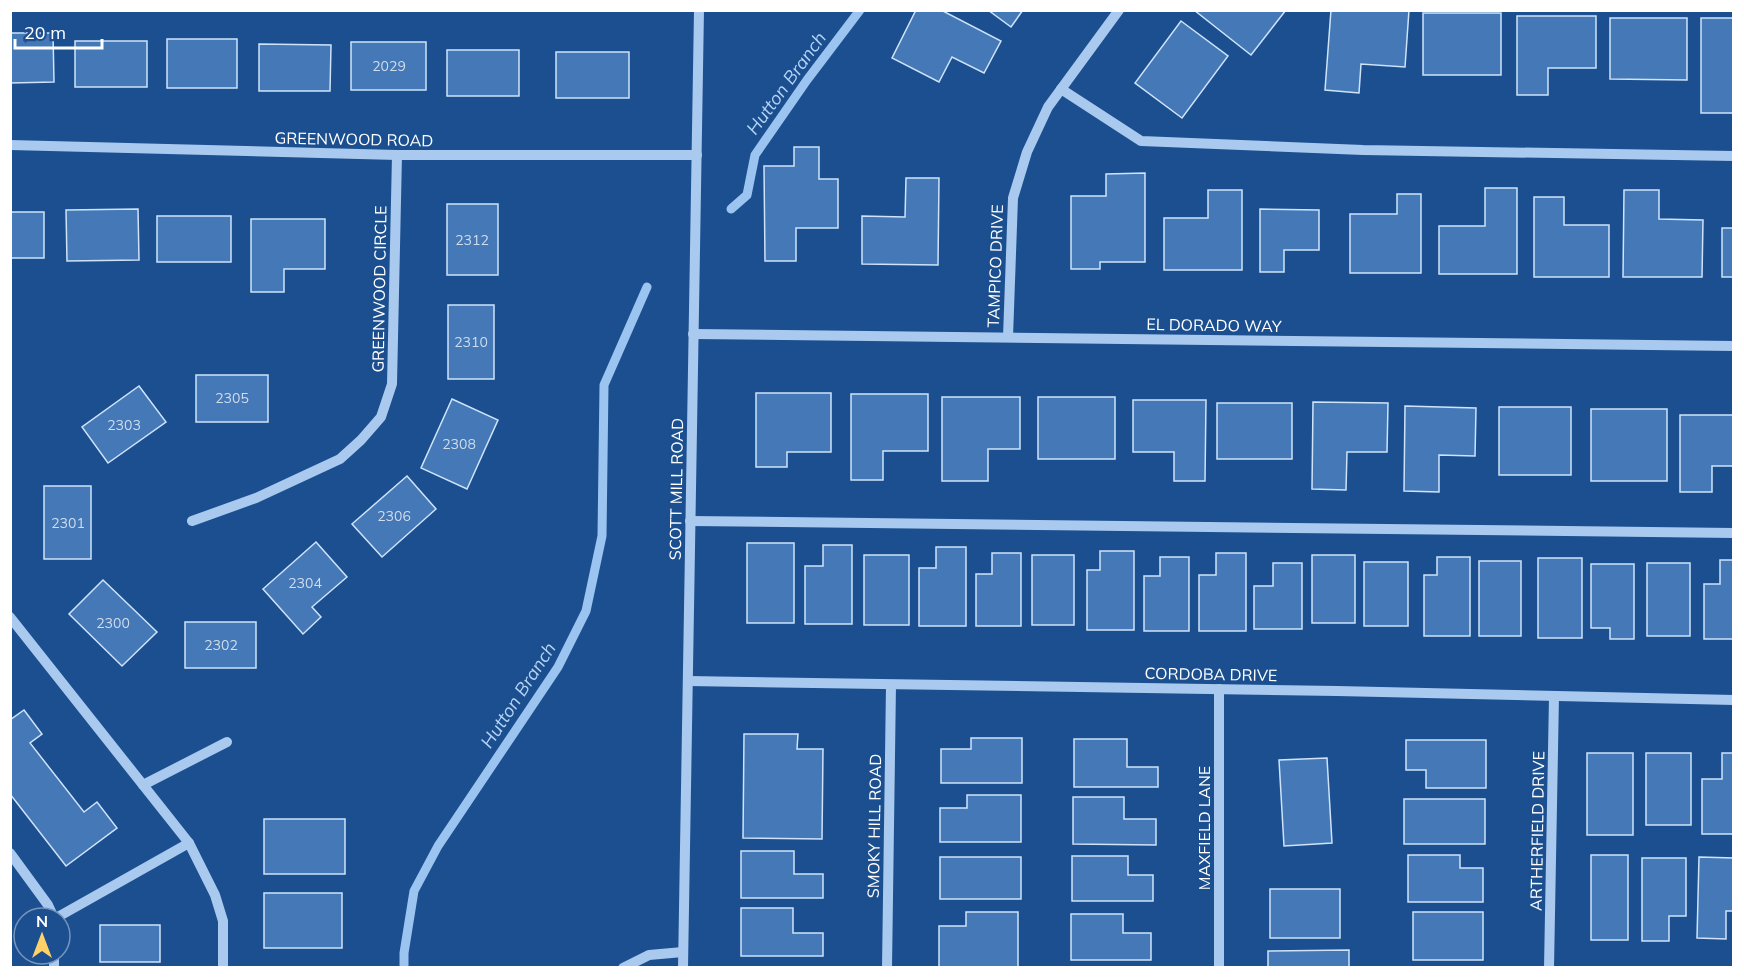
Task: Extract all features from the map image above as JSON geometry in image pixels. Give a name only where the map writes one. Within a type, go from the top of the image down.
[{"type":"street","name":"SCOTT MILL ROAD","points":[[683,968],[699,10]]},
{"type":"street","name":"TAMPICO DRIVE","points":[[1008,337],[1013,198],[1026,152],[1048,107],[1119,10]]},
{"type":"street","points":[[1061,89],[1141,141],[1363,150],[1734,156]]},
{"type":"street","name":"GREENWOOD ROAD","points":[[10,145],[397,155],[697,155]]},
{"type":"street","name":"GREENWOOD CIRCLE","points":[[192,522],[256,498],[340,459],[381,417],[392,384],[397,155]]},
{"type":"street","name":"EL DORADO WAY","points":[[693,334],[1734,346]]},
{"type":"street","points":[[690,520],[1734,533]]},
{"type":"street","points":[[10,617],[189,843],[215,895],[223,921],[223,968]]},
{"type":"street","name":"CORDOBA DRIVE","points":[[688,681],[1734,700]]},
{"type":"street","name":"SMOKY HILL ROAD","points":[[887,968],[891,685]]},
{"type":"street","name":"MAXFIELD LANE","points":[[1219,689],[1219,968]]},
{"type":"street","name":"ARTHERFIELD DRIVE","points":[[1549,968],[1554,696]]},
{"type":"street","points":[[143,785],[227,742]]},
{"type":"street","points":[[72,908],[189,843]]},
{"type":"street","points":[[10,853],[49,906]]},
{"type":"street","points":[[622,968],[649,955],[683,952]]},
{"type":"building","points":[[916,10],[941,10],[1001,41],[984,73],[952,57],[939,82],[892,58]]},
{"type":"building","points":[[988,10],[1023,10],[1011,27]]},
{"type":"building","points":[[1194,10],[1286,10],[1251,55]]},
{"type":"building","points":[[1331,10],[1409,10],[1405,67],[1361,64],[1359,93],[1325,90]]},
{"type":"building","points":[[1423,13],[1501,13],[1501,75],[1423,75]]},
{"type":"building","points":[[1517,16],[1596,16],[1596,68],[1548,68],[1548,95],[1517,95]]},
{"type":"building","points":[[1610,18],[1687,18],[1687,80],[1610,79]]},
{"type":"building","points":[[1701,18],[1734,18],[1734,113],[1701,113]]},
{"type":"building","points":[[1181,21],[1228,56],[1182,118],[1135,83]]},
{"type":"building","points":[[10,33],[53,33],[54,82],[10,83]]},
{"type":"building","points":[[167,39],[237,39],[237,88],[167,88]]},
{"type":"building","points":[[75,41],[147,41],[147,87],[75,87]]},
{"type":"building","points":[[351,42],[426,42],[426,90],[351,90]]},
{"type":"building","points":[[259,44],[331,45],[330,91],[259,91]]},
{"type":"building","points":[[447,50],[519,50],[519,96],[447,96]]},
{"type":"building","points":[[556,52],[629,52],[629,98],[556,98]]},
{"type":"building","points":[[794,147],[819,147],[819,179],[838,179],[838,228],[796,228],[796,261],[765,261],[764,166],[794,166]]},
{"type":"building","points":[[1145,173],[1145,262],[1100,262],[1100,269],[1071,269],[1071,196],[1106,196],[1106,174]]},
{"type":"building","points":[[906,178],[939,178],[938,265],[862,264],[862,216],[905,217]]},
{"type":"building","points":[[1485,188],[1517,188],[1517,274],[1439,274],[1439,226],[1485,226]]},
{"type":"building","points":[[1208,190],[1242,190],[1242,270],[1164,270],[1164,218],[1208,218]]},
{"type":"building","points":[[1624,190],[1659,190],[1659,219],[1703,220],[1702,277],[1623,277]]},
{"type":"building","points":[[1397,194],[1421,194],[1421,273],[1350,273],[1350,214],[1397,214]]},
{"type":"building","points":[[1534,197],[1564,197],[1564,225],[1609,225],[1609,277],[1534,277]]},
{"type":"building","points":[[447,204],[498,204],[498,275],[447,275]]},
{"type":"building","points":[[138,209],[139,260],[67,261],[66,210]]},
{"type":"building","points":[[1260,209],[1319,210],[1319,250],[1284,250],[1284,272],[1260,272]]},
{"type":"building","points":[[10,212],[44,212],[44,258],[10,258]]},
{"type":"building","points":[[157,216],[231,216],[231,262],[157,262]]},
{"type":"building","points":[[251,219],[325,219],[325,269],[284,269],[284,292],[251,292]]},
{"type":"building","points":[[1722,228],[1734,228],[1734,277],[1722,277]]},
{"type":"building","points":[[448,305],[494,305],[494,379],[448,379]]},
{"type":"building","points":[[196,375],[268,375],[268,422],[196,422]]},
{"type":"building","points":[[139,386],[166,422],[108,463],[82,427]]},
{"type":"building","points":[[756,393],[831,393],[831,452],[787,452],[787,467],[756,467]]},
{"type":"building","points":[[851,394],[928,394],[928,451],[883,451],[883,480],[851,480]]},
{"type":"building","points":[[942,397],[1020,397],[1020,449],[988,449],[988,481],[942,481]]},
{"type":"building","points":[[1038,397],[1115,397],[1115,459],[1038,459]]},
{"type":"building","points":[[452,399],[498,420],[467,489],[421,468]]},
{"type":"building","points":[[1133,400],[1206,400],[1205,481],[1174,481],[1174,452],[1133,452]]},
{"type":"building","points":[[1313,402],[1388,403],[1387,452],[1347,452],[1346,490],[1312,489]]},
{"type":"building","points":[[1217,403],[1292,403],[1292,459],[1217,459]]},
{"type":"building","points":[[1405,406],[1476,408],[1475,456],[1439,455],[1439,492],[1404,491]]},
{"type":"building","points":[[1499,407],[1571,407],[1571,475],[1499,475]]},
{"type":"building","points":[[1591,409],[1667,409],[1667,481],[1591,481]]},
{"type":"building","points":[[1680,415],[1734,415],[1734,466],[1712,466],[1712,492],[1680,492]]},
{"type":"building","points":[[407,476],[436,509],[382,557],[352,524]]},
{"type":"building","points":[[44,486],[91,486],[91,559],[44,559]]},
{"type":"building","points":[[316,542],[347,577],[312,607],[321,617],[303,634],[263,589]]},
{"type":"building","points":[[747,543],[794,543],[794,623],[747,623]]},
{"type":"building","points":[[823,545],[852,545],[852,624],[805,624],[805,566],[823,566]]},
{"type":"building","points":[[936,547],[966,547],[966,626],[919,626],[919,568],[936,568]]},
{"type":"building","points":[[1100,551],[1134,551],[1134,630],[1087,630],[1087,570],[1100,570]]},
{"type":"building","points":[[992,553],[1021,553],[1021,626],[976,626],[976,574],[992,574]]},
{"type":"building","points":[[1216,553],[1246,553],[1246,631],[1199,631],[1199,575],[1216,575]]},
{"type":"building","points":[[864,555],[909,555],[909,625],[864,625]]},
{"type":"building","points":[[1032,555],[1074,555],[1074,625],[1032,625]]},
{"type":"building","points":[[1312,555],[1355,555],[1355,623],[1312,623]]},
{"type":"building","points":[[1160,557],[1189,557],[1189,631],[1144,631],[1144,576],[1160,576]]},
{"type":"building","points":[[1437,557],[1470,557],[1470,636],[1424,636],[1424,575],[1437,575]]},
{"type":"building","points":[[1538,558],[1582,558],[1582,638],[1538,638]]},
{"type":"building","points":[[1720,560],[1734,560],[1734,639],[1704,639],[1704,584],[1720,584]]},
{"type":"building","points":[[1479,561],[1521,561],[1521,636],[1479,636]]},
{"type":"building","points":[[1364,562],[1408,562],[1408,626],[1364,626]]},
{"type":"building","points":[[1273,563],[1302,563],[1302,629],[1254,629],[1254,586],[1273,586]]},
{"type":"building","points":[[1647,563],[1690,563],[1690,636],[1647,636]]},
{"type":"building","points":[[1591,564],[1634,564],[1634,639],[1610,639],[1610,628],[1591,628]]},
{"type":"building","points":[[103,580],[157,632],[122,666],[69,614]]},
{"type":"building","points":[[185,622],[256,622],[256,668],[185,668]]},
{"type":"building","points":[[24,710],[42,734],[30,743],[84,812],[97,802],[117,828],[66,866],[10,794],[10,720]]},
{"type":"building","points":[[744,734],[798,734],[797,749],[823,749],[822,839],[743,838]]},
{"type":"building","points":[[971,738],[1022,738],[1022,783],[941,783],[941,749],[971,749]]},
{"type":"building","points":[[1074,739],[1127,739],[1127,767],[1158,767],[1158,787],[1074,787]]},
{"type":"building","points":[[1406,740],[1486,740],[1486,788],[1426,788],[1426,770],[1406,770]]},
{"type":"building","points":[[1587,753],[1633,753],[1633,835],[1587,835]]},
{"type":"building","points":[[1646,753],[1691,753],[1691,825],[1646,825]]},
{"type":"building","points":[[1722,753],[1734,753],[1734,834],[1702,834],[1702,779],[1722,779]]},
{"type":"building","points":[[1327,758],[1332,843],[1284,846],[1279,760]]},
{"type":"building","points":[[967,795],[1021,795],[1021,842],[940,842],[940,808],[967,808]]},
{"type":"building","points":[[1073,797],[1124,797],[1124,819],[1156,819],[1156,845],[1073,844]]},
{"type":"building","points":[[1404,799],[1485,799],[1485,844],[1404,844]]},
{"type":"building","points":[[264,819],[345,819],[345,874],[264,874]]},
{"type":"building","points":[[741,851],[794,851],[794,874],[823,874],[823,898],[741,898]]},
{"type":"building","points":[[1408,855],[1460,855],[1460,868],[1483,868],[1483,902],[1408,902]]},
{"type":"building","points":[[1591,855],[1628,855],[1628,940],[1591,940]]},
{"type":"building","points":[[1072,856],[1128,856],[1128,875],[1153,875],[1153,901],[1072,901]]},
{"type":"building","points":[[940,857],[1021,857],[1021,899],[940,899]]},
{"type":"building","points":[[1699,857],[1734,858],[1734,911],[1726,911],[1726,939],[1697,938]]},
{"type":"building","points":[[1642,858],[1686,858],[1686,916],[1669,916],[1669,941],[1642,941]]},
{"type":"building","points":[[1270,889],[1340,889],[1340,938],[1270,938]]},
{"type":"building","points":[[264,893],[342,893],[342,948],[264,948]]},
{"type":"building","points":[[741,908],[793,908],[793,933],[823,933],[823,956],[741,956]]},
{"type":"building","points":[[966,912],[1018,912],[1018,968],[939,968],[939,926],[966,926]]},
{"type":"building","points":[[1413,912],[1483,912],[1483,960],[1413,960]]},
{"type":"building","points":[[1071,914],[1123,914],[1123,933],[1151,933],[1151,960],[1071,960]]},
{"type":"building","points":[[100,925],[160,925],[160,962],[100,962]]},
{"type":"building","points":[[1349,950],[1349,968],[1268,968],[1268,951]]},
{"type":"waterway","name":"Hutton Branch","points":[[731,209],[747,195],[755,155],[807,80],[860,10]]},
{"type":"waterway","name":"Hutton Branch","points":[[404,968],[404,953],[414,891],[438,846],[558,667],[586,611],[602,536],[604,385],[647,287]]}]
